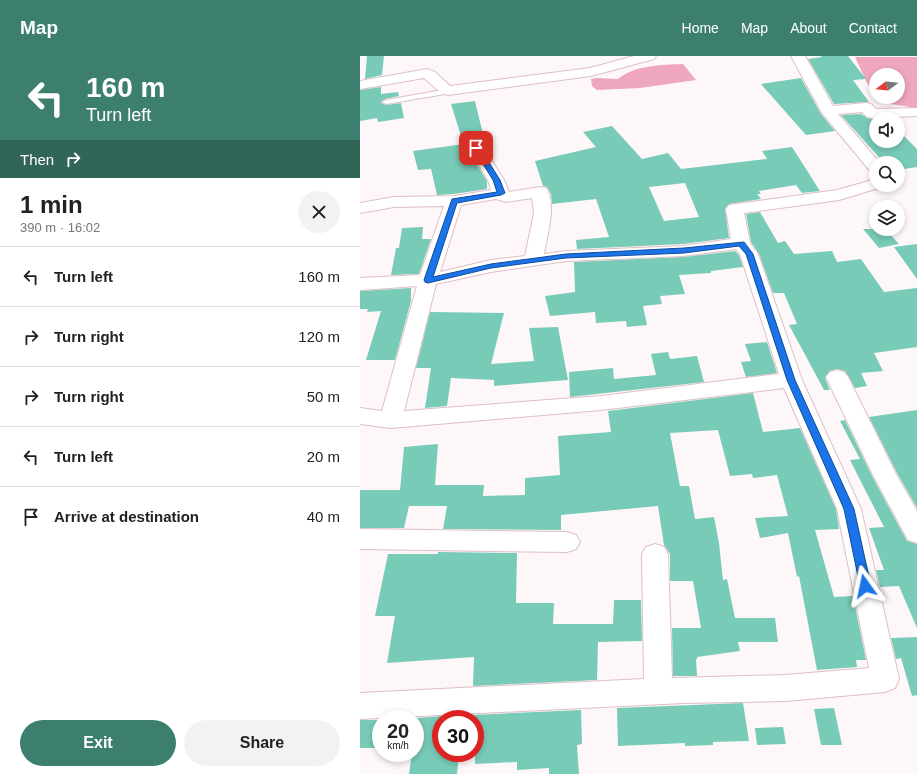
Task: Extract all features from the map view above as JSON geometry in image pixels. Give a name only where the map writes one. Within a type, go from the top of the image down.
[{"type":"street","points":[[360,84],[427,73],[440,88],[448,91],[591,72],[649,56]]},
{"type":"street","points":[[798,56],[828,111],[869,160]]},
{"type":"street","points":[[828,111],[866,107],[872,114],[917,112]]},
{"type":"street","points":[[470,138],[496,180],[502,196],[506,197],[540,192],[543,213],[534,256]]},
{"type":"street","points":[[360,706],[683,690],[786,688],[885,679],[849,509],[791,380],[749,254],[741,243],[735,209],[839,195],[869,186]]},
{"type":"street","points":[[360,208],[394,202],[454,201],[501,193]]},
{"type":"street","points":[[391,420],[428,280],[454,201]]},
{"type":"street","points":[[360,284],[428,280],[491,266],[566,256],[684,251],[741,243]]},
{"type":"street","points":[[837,377],[885,475],[917,533]]},
{"type":"street","points":[[360,416],[391,420],[601,403],[791,380]]},
{"type":"street","points":[[360,539],[567,542]]},
{"type":"street","points":[[655,554],[658,692]]},
{"type":"lane","points":[[386,102],[448,91]]},
{"type":"shaded area","points":[[855,57],[917,57],[917,108],[891,104],[905,104],[905,68],[869,68],[869,85]]},
{"type":"shaded area","points":[[683,64],[696,80],[640,88],[597,90],[592,86],[591,79],[618,79],[625,74],[640,68],[657,65]]},
{"type":"building","points":[[367,56],[384,56],[382,75],[365,79]]},
{"type":"building","points":[[821,56],[848,56],[866,79],[853,80],[869,102],[834,104],[808,59],[822,57]]},
{"type":"building","points":[[801,78],[821,114],[835,131],[806,135],[761,84]]},
{"type":"building","points":[[381,87],[381,94],[398,92],[399,96],[385,99],[381,103],[386,105],[401,103],[404,118],[378,122],[377,118],[360,121],[360,90]]},
{"type":"building","points":[[475,101],[486,147],[476,134],[469,132],[461,136],[451,104]]},
{"type":"building","points":[[861,114],[869,118],[869,146],[841,115]]},
{"type":"building","points":[[612,126],[642,159],[668,153],[681,169],[767,159],[762,151],[792,147],[820,191],[802,193],[796,185],[759,191],[761,194],[757,194],[761,199],[729,204],[725,209],[729,238],[683,244],[577,249],[576,240],[609,237],[596,199],[552,204],[551,194],[547,187],[543,186],[535,161],[596,147],[583,132]],"holes":[[[685,183],[699,217],[664,221],[649,187]]]},
{"type":"building","points":[[905,137],[917,149],[917,167],[905,169],[905,156],[878,156],[871,148],[905,148]]},
{"type":"building","points":[[464,144],[487,181],[487,189],[437,195],[431,169],[418,170],[413,151]]},
{"type":"building","points":[[760,212],[778,243],[785,241],[794,254],[832,251],[837,262],[861,259],[884,292],[917,288],[917,347],[874,353],[883,371],[861,373],[867,386],[855,388],[845,371],[837,369],[830,371],[825,378],[830,390],[824,390],[789,325],[797,324],[784,293],[773,293],[759,254],[751,242],[746,214]]},
{"type":"building","points":[[423,227],[422,239],[431,239],[419,274],[391,275],[396,248],[399,248],[402,228]]},
{"type":"building","points":[[863,229],[869,229],[869,236],[892,236],[899,244],[879,248]]},
{"type":"building","points":[[917,244],[917,279],[894,247]]},
{"type":"building","points":[[735,251],[739,255],[743,267],[711,271],[711,273],[679,275],[685,294],[660,296],[662,304],[643,306],[647,325],[627,327],[626,321],[596,323],[595,312],[550,316],[545,296],[575,292],[574,262],[683,257]]},
{"type":"building","points":[[411,288],[411,301],[395,360],[366,360],[381,311],[367,312],[368,309],[360,309],[360,291]]},
{"type":"building","points":[[430,312],[504,313],[491,364],[534,361],[529,328],[558,327],[568,380],[494,386],[494,380],[451,378],[447,406],[425,408],[431,368],[416,368]]},
{"type":"building","points":[[767,342],[777,373],[746,377],[741,362],[751,361],[745,344]]},
{"type":"building","points":[[668,352],[670,359],[697,356],[704,382],[570,397],[569,372],[613,368],[614,379],[656,375],[651,354]]},
{"type":"building","points":[[753,393],[763,432],[800,428],[836,509],[839,529],[815,530],[834,597],[853,596],[866,660],[856,660],[857,667],[817,670],[799,576],[797,577],[788,533],[760,538],[755,518],[788,516],[777,475],[753,478],[752,474],[730,476],[718,430],[670,433],[680,486],[689,486],[695,519],[714,517],[719,543],[723,580],[727,579],[735,618],[775,618],[778,642],[738,642],[740,651],[697,657],[697,676],[673,676],[672,628],[701,628],[693,581],[670,581],[670,554],[664,545],[658,506],[561,515],[561,530],[443,529],[447,506],[409,506],[404,528],[360,528],[360,490],[400,490],[404,447],[438,444],[435,485],[484,485],[483,496],[525,495],[525,478],[560,475],[558,436],[611,432],[608,411]]},
{"type":"building","points":[[917,410],[917,508],[897,473],[869,417]]},
{"type":"building","points":[[845,420],[872,476],[907,541],[917,544],[917,628],[899,586],[880,587],[876,570],[884,570],[869,528],[884,527],[850,460],[860,459],[840,421]]},
{"type":"building","points":[[438,552],[517,553],[516,603],[554,603],[553,624],[613,624],[614,600],[641,600],[642,641],[598,642],[597,680],[473,686],[474,657],[387,663],[395,616],[375,616],[388,554],[438,554]]},
{"type":"building","points":[[917,637],[917,695],[912,696],[901,658],[896,659],[891,638]]},
{"type":"building","points":[[743,703],[749,741],[713,742],[713,745],[685,746],[685,743],[618,746],[617,708]]},
{"type":"building","points":[[834,708],[842,745],[821,745],[814,709]]},
{"type":"building","points":[[581,710],[582,744],[577,745],[579,774],[549,774],[549,768],[517,770],[517,762],[475,764],[475,762],[484,762],[484,714]]},
{"type":"building","points":[[424,717],[432,717],[432,762],[458,762],[457,774],[409,774],[411,762],[424,762]]},
{"type":"building","points":[[360,720],[372,720],[372,748],[360,748]]},
{"type":"building","points":[[783,727],[786,744],[757,745],[755,728]]},
{"type":"route","points":[[476,148],[496,180],[501,193],[454,201],[428,280],[491,266],[566,256],[684,251],[741,243],[749,254],[791,380],[849,509],[865,586]]}]
